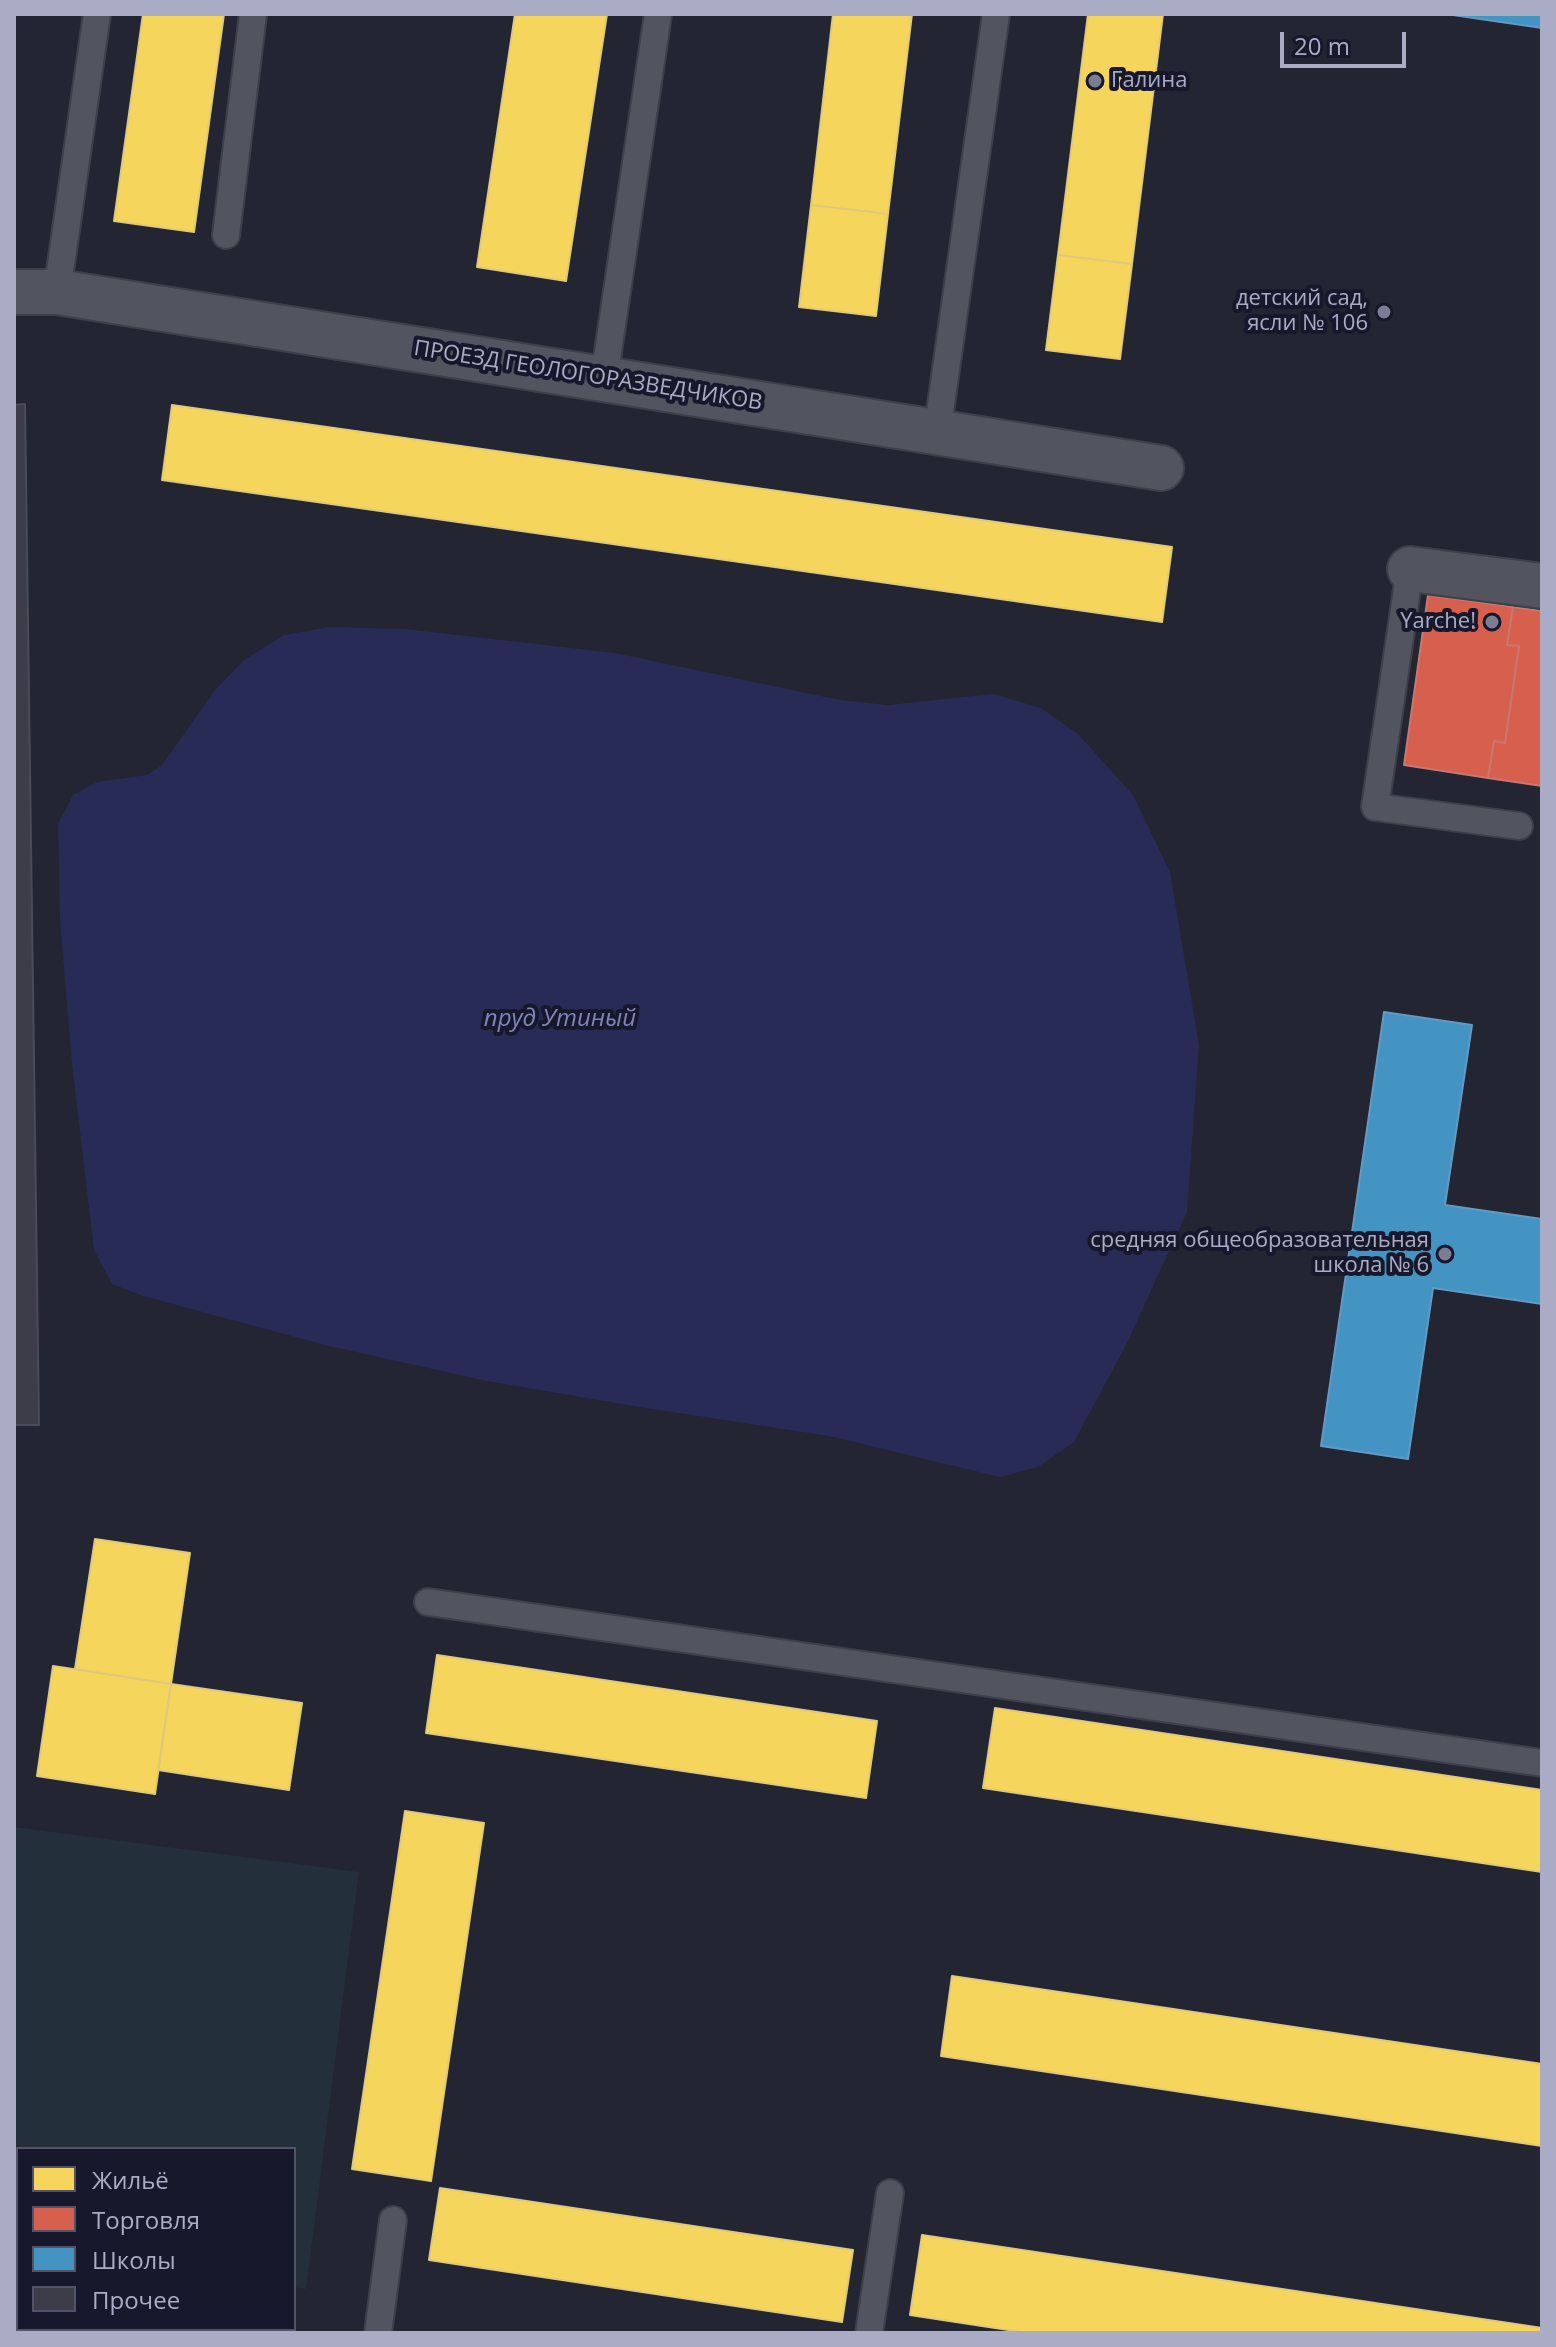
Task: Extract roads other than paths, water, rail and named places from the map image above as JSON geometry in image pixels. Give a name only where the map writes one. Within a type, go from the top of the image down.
[{"type":"street","name":"ПРОЕЗД ГЕОЛОГОРАЗВЕДЧИКОВ","points":[[14,292],[57,292],[1161,468]]},
{"type":"street","points":[[1410,569],[1542,586]]},
{"type":"lane","points":[[57,292],[97,14]]},
{"type":"lane","points":[[226,235],[253,14]]},
{"type":"lane","points":[[604,379],[658,14]]},
{"type":"lane","points":[[937,433],[996,14]]},
{"type":"lane","points":[[1410,569],[1375,807],[1519,826]]},
{"type":"lane","points":[[428,1602],[1542,1763]]},
{"type":"lane","points":[[869,2333],[890,2193]]},
{"type":"lane","points":[[378,2333],[393,2220]]},
{"type":"water","name":"пруд Утиный","points":[[329,627],[405,629],[615,653],[840,700],[888,705],[993,694],[1041,708],[1078,734],[1133,795],[1170,872],[1199,1045],[1187,1212],[1126,1345],[1074,1442],[1038,1467],[1000,1477],[829,1436],[487,1381],[329,1346],[143,1296],[112,1284],[94,1250],[72,1064],[60,920],[58,824],[73,795],[97,782],[147,775],[162,765],[215,690],[244,660],[284,635]]},
{"type":"place","name":"Галина","points":[[1095,81]]},
{"type":"place","name":"детский сад, ясли № 106","points":[[1384,312]]},
{"type":"place","name":"Yarche!","points":[[1492,622]]},
{"type":"place","name":"средняя общеобразовательная школа № 6","points":[[1445,1254]]}]
